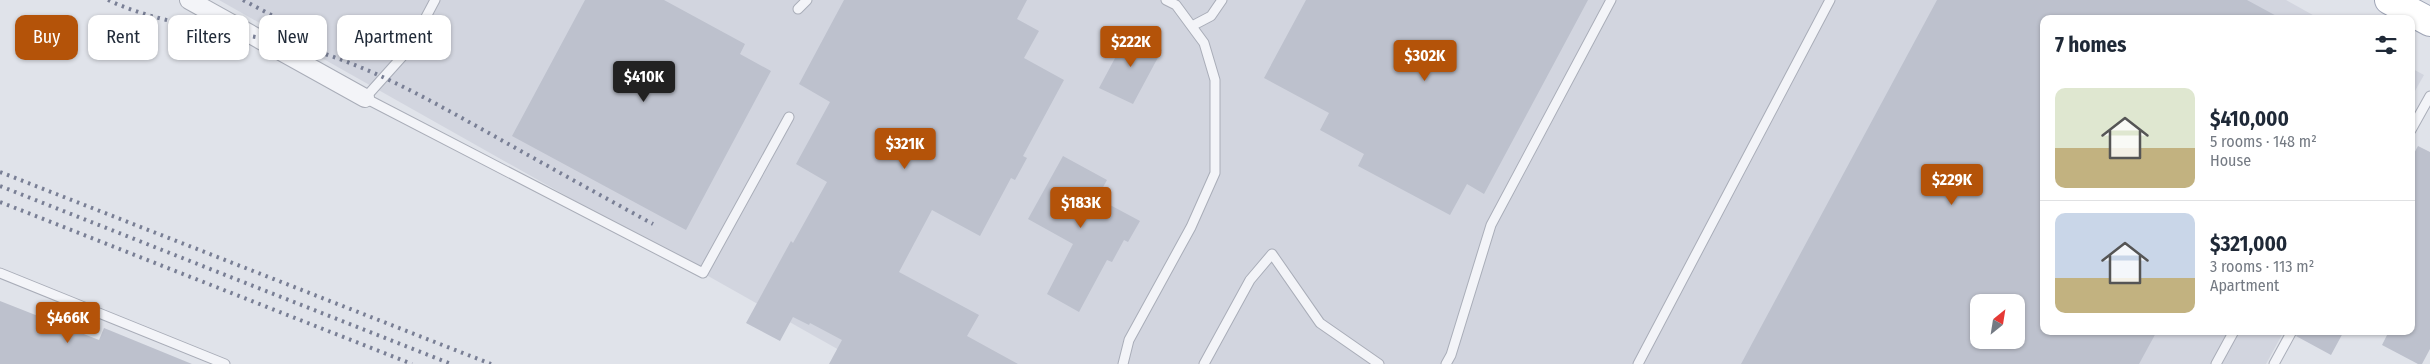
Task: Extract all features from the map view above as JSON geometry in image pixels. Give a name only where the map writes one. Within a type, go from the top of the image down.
[{"type":"street","points":[[189,0],[365,98]]},
{"type":"lane","points":[[435,0],[409,48],[365,98],[703,273],[790,117]]},
{"type":"lane","points":[[798,9],[806,0]]},
{"type":"lane","points":[[1123,364],[1129,340],[1191,227],[1215,173],[1215,80],[1204,42],[1176,5],[1166,0]]},
{"type":"lane","points":[[1192,26],[1211,16],[1222,0]]},
{"type":"lane","points":[[1446,364],[1451,355],[1491,225],[1611,0]]},
{"type":"lane","points":[[1638,364],[1830,0]]},
{"type":"lane","points":[[2415,123],[2430,96]]},
{"type":"lane","points":[[1204,364],[1250,280],[1272,254],[1320,323],[1378,364]]},
{"type":"lane","points":[[0,273],[225,364]]},
{"type":"lane","points":[[2216,364],[2232,335]]},
{"type":"lane","points":[[2274,364],[2290,335]]},
{"type":"shaded area","points":[[219,0],[2286,0],[2313,15],[2040,15],[2040,335],[2282,335],[2266,364],[864,364],[325,60],[327,60],[327,15],[259,15],[259,23],[249,17],[249,15],[246,15]]},
{"type":"shaded area","points":[[2415,70],[2424,75],[2415,91]]},
{"type":"building","points":[[585,0],[664,0],[745,44],[740,54],[771,71],[686,230],[512,136]]},
{"type":"building","points":[[844,0],[1027,0],[1017,19],[1039,31],[1024,58],[1064,80],[1023,156],[1027,158],[1015,180],[1011,178],[980,236],[932,210],[899,272],[979,315],[967,336],[1018,364],[829,364],[842,340],[810,323],[809,325],[793,317],[780,341],[746,323],[791,241],[793,243],[827,182],[796,164],[830,102],[799,84]]},
{"type":"building","points":[[1306,0],[1588,0],[1484,194],[1467,184],[1450,215],[1358,166],[1364,154],[1320,130],[1329,113],[1264,78]]},
{"type":"building","points":[[1937,0],[2247,0],[2275,15],[2040,15],[2040,335],[2155,335],[2139,364],[1741,364]]},
{"type":"building","points":[[1129,32],[1162,50],[1133,104],[1099,88]]},
{"type":"building","points":[[2418,146],[2430,152],[2430,349],[2422,364],[2418,364],[2382,345],[2387,335],[2415,335],[2415,152]]},
{"type":"building","points":[[1063,156],[1107,180],[1097,198],[1140,221],[1128,242],[1124,240],[1112,262],[1107,260],[1079,312],[1047,294],[1073,244],[1028,219]]},
{"type":"building","points":[[0,301],[99,340],[104,328],[192,364],[0,364]]},
{"type":"building","points":[[2296,335],[2342,335],[2331,355]]},
{"type":"railway","points":[[108,0],[134,11],[161,19],[301,47],[369,71],[429,100],[653,224]]},
{"type":"railway","points":[[243,0],[271,15]]},
{"type":"railway","points":[[0,172],[491,364]]},
{"type":"railway","points":[[0,186],[451,364]]},
{"type":"railway","points":[[0,202],[412,364]]}]
